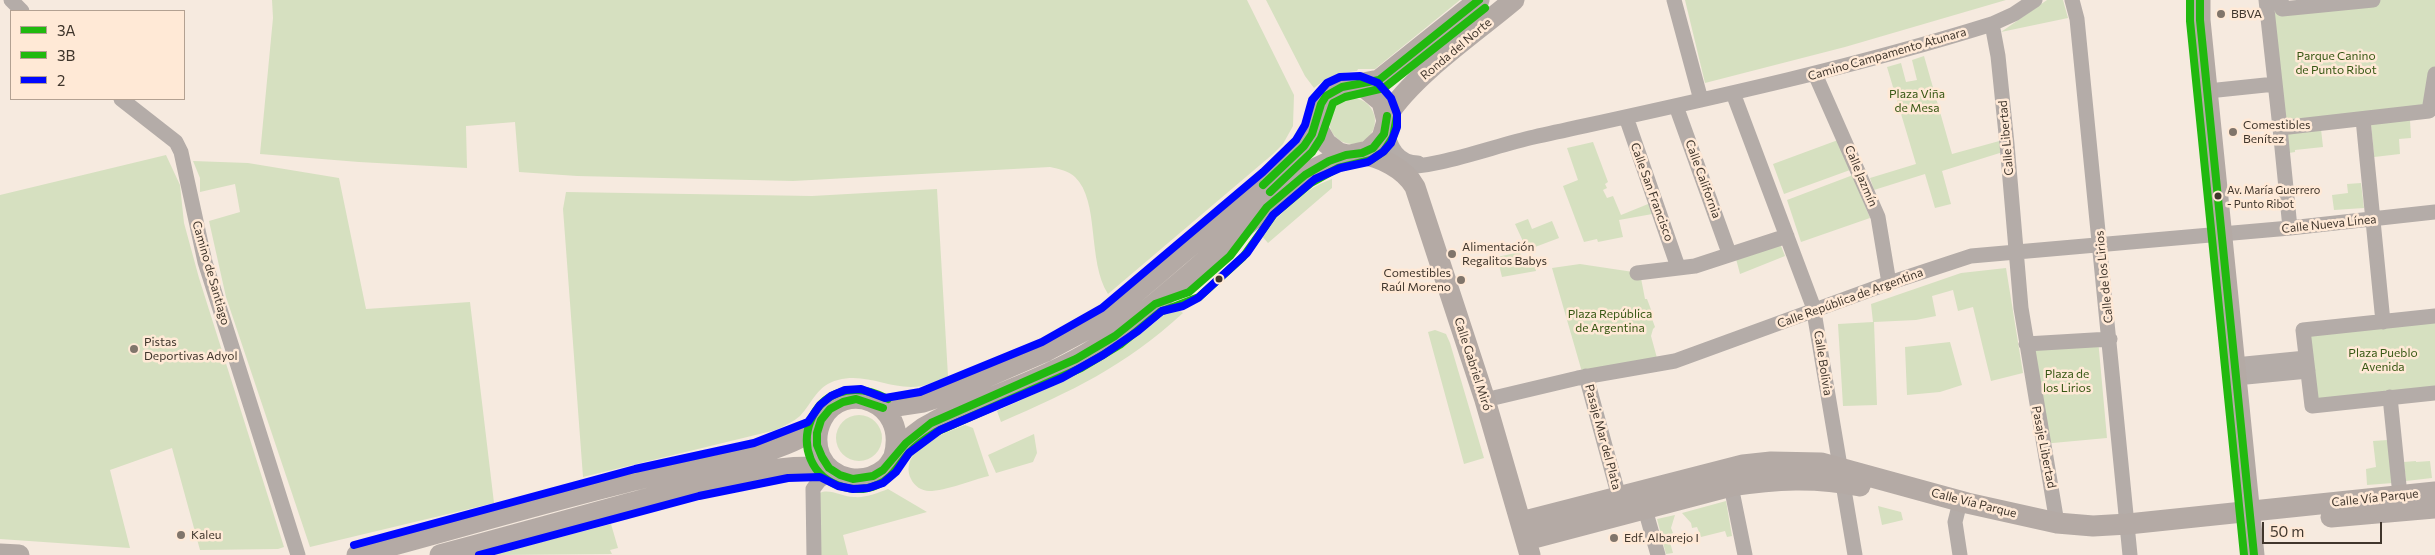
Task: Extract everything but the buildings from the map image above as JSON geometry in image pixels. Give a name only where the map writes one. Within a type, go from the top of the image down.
[{"type":"main road","name":"Ronda del Norte","points":[[883,408],[923,402],[948,394],[1046,351],[1108,316],[1270,179],[1298,153],[1313,130],[1321,104],[1326,96],[1342,87],[1379,80],[1479,0]]},
{"type":"main road","name":"Ronda del Norte","points":[[1386,123],[1399,99],[1428,71],[1514,0]]},
{"type":"main road","points":[[2198,7],[2254,555]]},
{"type":"main road","points":[[440,555],[697,486],[761,472],[802,467],[822,467],[842,477],[854,480],[866,478],[884,470],[900,450],[935,421],[1057,369],[1097,347],[1132,323],[1310,171],[1376,145],[1386,123],[1382,102],[1372,91],[1351,85]]},
{"type":"main road","points":[[1313,130],[1340,153],[1376,158],[1401,171]]},
{"type":"main road","name":"Calle Gabriel Miró","points":[[1401,171],[1415,187],[1485,400],[1526,539]]},
{"type":"main road","points":[[357,555],[638,480],[757,453],[812,431],[826,412],[836,404],[848,400],[866,400],[883,408],[892,418],[900,450]]},
{"type":"main road","points":[[812,431],[816,436],[817,449],[823,461],[832,471]]},
{"type":"main road","name":"Calle Vía Parque","points":[[1526,539],[1619,497],[1744,465],[1796,461],[1840,475],[2074,538],[2129,538],[2250,518],[2401,503],[2435,492]]},
{"type":"main road","name":"Calle Vía Parque","points":[[1526,539],[1731,486],[1765,480],[1840,475]]},
{"type":"main road","name":"Calle Vía Parque","points":[[2401,503],[2435,508]]},
{"type":"main road","name":"Calle Vía Parque","points":[[1961,508],[2093,526],[2129,538]]},
{"type":"main road","points":[[0,554],[19,555]]},
{"type":"street","points":[[11,0],[21,10]]},
{"type":"street","points":[[1401,171],[1518,140],[1702,100],[1674,0]]},
{"type":"street","name":"Camino Campamento Atunara","points":[[1702,100],[1816,74],[1992,24],[2014,14],[2035,0]]},
{"type":"street","name":"Calle de los Lirios","points":[[2072,0],[2077,19],[2101,244],[2129,538]]},
{"type":"street","points":[[2266,0],[2290,228]]},
{"type":"street","points":[[2281,0],[2282,9],[2373,0]]},
{"type":"street","name":"Calle Libertad","points":[[1992,24],[1998,56],[2016,252]]},
{"type":"street","name":"Calle Jazmín","points":[[1816,74],[1878,217],[1889,283]]},
{"type":"street","points":[[2280,128],[2429,111],[2435,74]]},
{"type":"street","points":[[2208,91],[2275,84]]},
{"type":"street","name":"Calle Bolivia","points":[[1733,93],[1814,311],[1840,475],[1855,555]]},
{"type":"street","name":"Camino de Santiago","points":[[122,100],[176,142],[181,152],[205,262],[298,555]]},
{"type":"street","name":"Calle California","points":[[1676,106],[1730,253]]},
{"type":"street","name":"Calle San Francisco","points":[[1626,117],[1678,267]]},
{"type":"street","points":[[2364,118],[2383,322]]},
{"type":"street","points":[[1386,123],[1391,146],[1402,158],[1427,164]]},
{"type":"street","name":"Calle Nueva Línea","points":[[2222,234],[2435,212]]},
{"type":"street","name":"Calle República de Argentina","points":[[1485,400],[1586,376],[1675,361],[1889,283],[1972,256],[2222,234]]},
{"type":"street","points":[[1637,273],[1695,266],[1730,253],[1787,236]]},
{"type":"street","name":"Pasaje Libertad","points":[[2016,252],[2025,342],[2057,522]]},
{"type":"street","points":[[2435,316],[2303,330],[2312,406],[2435,393]]},
{"type":"street","points":[[2025,342],[2110,339]]},
{"type":"street","points":[[2236,372],[2307,364]]},
{"type":"street","name":"Pasaje Mar del Plata","points":[[1586,376],[1619,497]]},
{"type":"street","points":[[2390,397],[2401,503]]},
{"type":"street","points":[[814,555],[813,489],[832,471]]},
{"type":"street","points":[[1731,486],[1744,555]]},
{"type":"street","points":[[1960,555],[1955,522],[1961,508]]},
{"type":"street","points":[[1645,509],[1658,555]]},
{"type":"green space","points":[[272,0],[1247,0],[1294,95],[1293,126],[1283,144],[1273,154],[1108,294],[1098,265],[1091,216],[1083,188],[1070,173],[1050,167],[793,181],[577,176],[519,172],[515,122],[466,126],[467,168],[260,154],[273,18]]},
{"type":"green space","points":[[1266,0],[1460,0],[1375,69],[1358,69],[1357,71],[1340,74],[1329,78],[1314,88],[1305,76]]},
{"type":"green space","points":[[1685,0],[2006,0],[1845,47],[1705,83]]},
{"type":"green space","points":[[2047,0],[2063,0],[2068,18],[2001,32]]},
{"type":"green space","name":"Parque Canino de Punto Ribot","points":[[2266,0],[2281,0],[2282,9],[2373,0],[2435,0],[2435,77],[2429,111],[2280,128]]},
{"type":"green space","name":"Plaza Viña de Mesa","points":[[1924,56],[1952,154],[2003,140],[2003,152],[1942,171],[1951,204],[1935,208],[1925,174],[1874,190],[1870,178],[1916,164],[1887,67],[1901,63],[1906,82],[1917,80],[1912,60]]},
{"type":"green space","points":[[1357,98],[1369,104],[1374,112],[1374,130],[1369,138],[1361,143],[1347,144],[1335,138],[1330,130],[1329,116],[1335,104],[1343,99]]},
{"type":"green space","points":[[2410,120],[2411,138],[2399,139],[2400,154],[2374,157],[2371,124]]},
{"type":"green space","points":[[2321,129],[2323,147],[2295,150],[2295,152],[2289,153],[2287,132]]},
{"type":"green space","points":[[1838,140],[1850,170],[1784,194],[1773,164]]},
{"type":"green space","points":[[1593,142],[1608,182],[1605,184],[1607,188],[1603,190],[1607,198],[1613,196],[1621,215],[1653,202],[1658,213],[1619,220],[1623,237],[1598,242],[1597,239],[1584,242],[1563,186],[1578,180],[1567,148]]},
{"type":"green space","points":[[166,155],[180,185],[184,223],[199,278],[284,547],[278,549],[200,550],[172,448],[110,470],[130,548],[0,539],[0,195]]},
{"type":"green space","points":[[193,161],[248,163],[339,178],[366,309],[470,302],[494,503],[310,547],[226,297],[209,221],[240,212],[235,184],[200,192],[200,178]]},
{"type":"green space","points":[[1853,175],[1870,218],[1801,242],[1787,200]]},
{"type":"green space","points":[[1332,179],[1332,188],[1268,243],[1260,234],[1303,195]]},
{"type":"green space","points":[[2361,183],[2364,208],[2334,210],[2332,195],[2348,193],[2347,184]]},
{"type":"green space","points":[[937,189],[948,376],[930,384],[911,387],[857,378],[838,380],[831,382],[820,390],[800,416],[776,430],[583,477],[563,209],[566,192],[812,196]]},
{"type":"green space","points":[[1528,219],[1532,229],[1552,221],[1559,238],[1527,250],[1515,224]]},
{"type":"green space","points":[[1779,241],[1785,256],[1740,274],[1735,255]]},
{"type":"green space","points":[[1520,252],[1522,263],[1534,262],[1536,271],[1502,277],[1497,257]]},
{"type":"green space","name":"Plaza República de Argentina","points":[[1580,264],[1640,273],[1645,299],[1647,299],[1653,315],[1651,316],[1655,327],[1651,336],[1657,358],[1582,372],[1552,268]]},
{"type":"green space","points":[[2006,268],[2023,373],[1991,381],[1973,307],[1958,311],[1953,290],[1932,296],[1936,316],[1916,320],[1874,322],[1877,405],[1843,406],[1838,324],[1873,322],[1871,304],[1961,273]]},
{"type":"green space","points":[[1174,306],[1183,313],[1161,332],[1118,363],[1074,388],[1001,422],[997,411],[1046,389],[1090,366],[1132,340]]},
{"type":"green space","name":"Plaza Pueblo Avenida","points":[[2435,316],[2435,393],[2312,406],[2303,330]]},
{"type":"green space","points":[[1435,330],[1446,334],[1450,343],[1484,458],[1464,464],[1428,332]]},
{"type":"green space","name":"Plaza de los Lirios","points":[[2098,339],[2107,438],[2042,444],[2032,343]]},
{"type":"green space","points":[[1950,342],[1962,385],[1940,392],[1907,395],[1905,347]]},
{"type":"green space","points":[[859,415],[872,419],[878,425],[882,438],[878,451],[872,457],[859,461],[846,457],[840,451],[836,438],[840,425],[846,419]]},
{"type":"green space","points":[[965,425],[973,428],[989,476],[936,491],[926,491],[916,486],[912,482],[909,468],[911,459],[917,451],[936,438]]},
{"type":"green space","points":[[1034,434],[1037,453],[1033,462],[996,473],[988,455]]},
{"type":"green space","points":[[2388,440],[2393,483],[2367,485],[2366,469],[2376,467],[2373,441]]},
{"type":"green space","points":[[2430,461],[2432,478],[2406,481],[2404,462]]},
{"type":"green space","points":[[888,489],[927,512],[843,535],[848,555],[819,555],[820,493],[832,492],[850,497],[863,497]]},
{"type":"green space","points":[[1726,501],[1732,536],[1727,537],[1725,531],[1701,537],[1697,527],[1692,528],[1691,523],[1682,513]]},
{"type":"green space","points":[[1878,506],[1901,512],[1903,520],[1882,525]]},
{"type":"green space","points":[[1675,515],[1671,528],[1673,533],[1668,535],[1673,553],[1666,554],[1657,519]]},
{"type":"green space","points":[[611,524],[618,548],[610,550],[612,554],[491,555]]},
{"type":"transit line","name":"3A","points":[[1263,185],[1304,146],[1312,134],[1321,104],[1326,96],[1342,87],[1379,80],[1479,0]]},
{"type":"transit line","name":"3B","points":[[2190,0],[2190,21],[2244,555]]},
{"type":"transit line","name":"3A","points":[[2200,0],[2200,20],[2254,555]]},
{"type":"transit line","name":"3B","points":[[1270,192],[1312,152],[1321,138],[1333,103],[1345,97],[1384,88],[1485,8]]},
{"type":"transit line","name":"2","points":[[354,545],[635,469],[754,443],[808,422],[820,405],[831,396],[845,390],[861,389],[885,398],[920,392],[1042,342],[1102,308],[1263,172],[1296,140],[1305,125],[1312,100],[1327,83],[1340,77],[1360,76],[1378,83],[1391,98],[1397,114],[1397,127],[1391,143],[1383,152],[1368,162],[1340,168],[1315,179],[1273,215],[1247,253],[1198,298],[1183,306],[1162,311],[1138,331],[1103,355],[1062,378],[940,430],[909,453],[896,472],[883,483],[868,488],[853,489],[838,486],[820,477],[788,478],[699,496],[479,555]]},
{"type":"transit line","name":"3A","points":[[883,408],[856,399],[843,402],[830,409],[821,420],[817,433],[817,445],[829,468],[840,475],[853,479],[873,476],[883,470],[906,443],[931,423],[1076,359],[1115,336],[1155,304],[1189,292],[1230,256],[1267,207],[1305,175],[1329,161],[1346,155],[1362,153],[1373,148],[1384,134],[1387,116]]},
{"type":"transit line","name":"3B","points":[[888,399],[861,390],[838,393],[821,404],[811,421],[807,440],[811,459],[822,476],[847,488],[864,489],[873,487],[891,475],[915,447],[936,432],[1081,368],[1121,344],[1160,312],[1199,297],[1243,257],[1274,214],[1311,183],[1338,168],[1371,160],[1384,151],[1393,137],[1397,116]]},
{"type":"place","name":"BBVA","points":[[2221,14]]},
{"type":"place","name":"Comestibles Benítez","points":[[2233,132]]},
{"type":"place","name":"Av. María Guerrero - Punto Ribot","points":[[2218,196]]},
{"type":"place","name":"Alimentación Regalitos Babys","points":[[1452,254]]},
{"type":"place","name":"Comestibles Raúl Moreno","points":[[1461,280]]},
{"type":"place","name":"Pistas Deportivas Adyol","points":[[134,349]]},
{"type":"place","name":"Kaleu","points":[[181,535]]},
{"type":"place","name":"Edf. Albarejo I","points":[[1614,538]]}]
